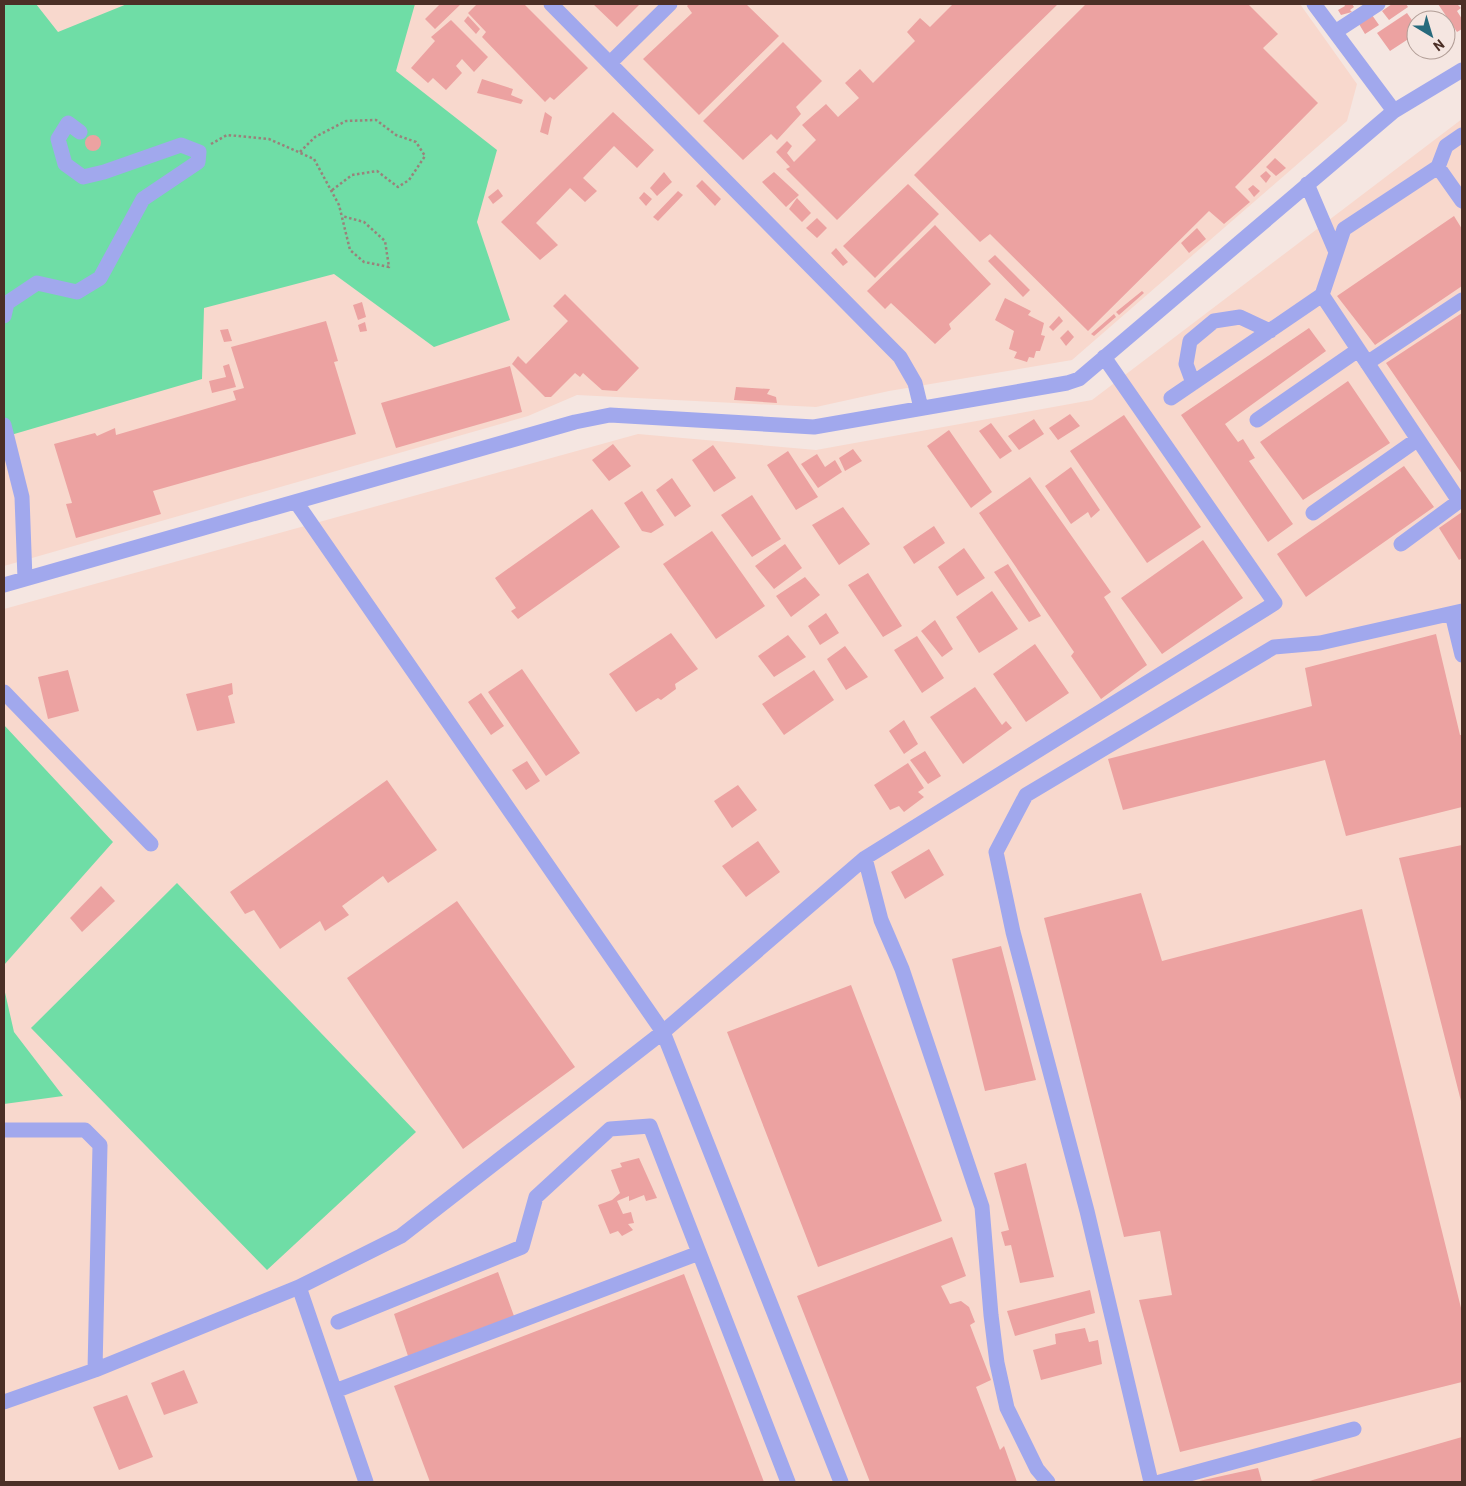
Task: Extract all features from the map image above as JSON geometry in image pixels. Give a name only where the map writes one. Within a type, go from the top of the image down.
[{"type":"street","points":[[552,4],[900,357],[916,382],[921,408]]},
{"type":"street","points":[[610,63],[670,4]]},
{"type":"street","points":[[1314,4],[1394,111]]},
{"type":"street","points":[[1335,32],[1378,4]]},
{"type":"street","points":[[4,584],[575,422],[610,415],[814,427],[1067,383],[1079,379],[1394,111],[1462,70]]},
{"type":"street","points":[[4,316],[7,303],[37,283],[77,292],[100,278],[143,199],[198,162],[199,152],[181,145],[83,177],[64,164],[58,139],[68,123],[80,132]]},
{"type":"street","points":[[1171,398],[1322,296],[1344,229],[1438,166],[1446,146],[1462,135]]},
{"type":"street","points":[[1438,166],[1462,201]]},
{"type":"street","points":[[1307,184],[1336,252]]},
{"type":"street","points":[[1322,296],[1461,500],[1401,544]]},
{"type":"street","points":[[1367,362],[1462,300]]},
{"type":"street","points":[[1194,383],[1186,364],[1190,341],[1214,321],[1240,317],[1270,331]]},
{"type":"street","points":[[1257,420],[1358,350]]},
{"type":"street","points":[[4,1402],[94,1370],[299,1287],[401,1236],[428,1213],[550,1122],[663,1032],[865,858],[1275,603],[1104,357]]},
{"type":"street","points":[[4,425],[22,497],[25,579]]},
{"type":"street","points":[[1313,513],[1418,439]]},
{"type":"street","points":[[296,502],[663,1032],[840,1482]]},
{"type":"street","points":[[1151,1482],[1086,1211],[1013,932],[996,852],[1026,795],[1274,647],[1320,643],[1457,612],[1462,656]]},
{"type":"street","points":[[4,692],[151,844]]},
{"type":"street","points":[[865,858],[881,920],[905,978],[982,1207],[997,1364],[1007,1408],[1037,1468],[1048,1482]]},
{"type":"street","points":[[338,1322],[522,1247],[536,1197],[610,1129],[650,1126],[788,1482]]},
{"type":"street","points":[[4,1130],[85,1130],[100,1145],[94,1370]]},
{"type":"street","points":[[335,1391],[699,1253]]},
{"type":"street","points":[[299,1287],[366,1482]]},
{"type":"street","points":[[1160,1482],[1354,1429]]},
{"type":"path","points":[[300,152],[315,137],[346,121],[376,120],[396,136],[416,142],[426,156],[409,180],[398,187],[377,171],[352,176],[331,190]]},
{"type":"path","points":[[199,152],[227,135],[269,139],[314,158],[342,216],[350,250],[364,262],[389,267],[385,241],[364,222],[342,216]]},
{"type":"shaded area","points":[[4,4],[1300,4],[1357,84],[1347,121],[1072,360],[889,391],[816,407],[577,395],[528,416],[4,566]]},
{"type":"shaded area","points":[[1462,119],[1462,1482],[4,1482],[4,609],[638,434],[816,450],[1092,400]]},
{"type":"green space","points":[[4,4],[36,4],[58,32],[127,4],[415,4],[396,71],[497,150],[477,222],[510,320],[434,347],[334,274],[204,308],[202,379],[4,437]]},
{"type":"green space","points":[[4,725],[113,842],[4,965]]},
{"type":"green space","points":[[177,883],[416,1132],[267,1270],[31,1028]]},
{"type":"green space","points":[[4,988],[14,1032],[63,1096],[4,1104]]},
{"type":"building","points":[[440,4],[461,4],[435,29],[425,19]]},
{"type":"building","points":[[477,4],[524,4],[588,68],[554,100],[550,97],[545,102],[482,37],[486,32],[468,13]]},
{"type":"building","points":[[593,4],[640,4],[617,27]]},
{"type":"building","points":[[689,4],[746,4],[779,36],[699,115],[643,59],[692,13],[687,6]]},
{"type":"building","points":[[953,4],[1058,4],[837,220],[786,169],[790,167],[776,152],[787,141],[792,146],[787,153],[794,162],[816,140],[802,125],[826,104],[838,117],[859,98],[845,83],[860,69],[873,83],[915,41],[907,32],[920,18],[930,27]]},
{"type":"building","points":[[1086,4],[1248,4],[1278,34],[1263,48],[1318,103],[1235,187],[1250,202],[1224,224],[1209,211],[1088,331],[990,234],[980,242],[914,175]]},
{"type":"building","points":[[1344,4],[1352,4],[1354,7],[1350,10],[1352,12],[1341,15],[1338,10],[1345,6]]},
{"type":"building","points":[[1392,4],[1406,4],[1408,7],[1389,20],[1382,11]]},
{"type":"building","points":[[1438,4],[1457,4],[1461,8],[1457,11],[1462,19],[1462,29],[1457,32],[1456,31],[1456,10],[1442,10]]},
{"type":"building","points":[[1406,14],[1406,41],[1390,51],[1377,33]]},
{"type":"building","points":[[1372,15],[1379,25],[1365,34],[1359,24]]},
{"type":"building","points":[[468,16],[480,29],[476,34],[464,21]]},
{"type":"building","points":[[451,20],[488,57],[474,72],[462,59],[456,66],[462,73],[446,90],[433,78],[428,83],[411,68],[435,41],[431,37]]},
{"type":"building","points":[[783,42],[822,81],[796,107],[801,114],[777,140],[771,134],[743,160],[703,121]]},
{"type":"building","points":[[482,79],[513,89],[511,95],[523,100],[521,104],[477,93]]},
{"type":"building","points":[[545,112],[552,117],[548,135],[540,132]]},
{"type":"building","points":[[613,112],[654,150],[637,168],[614,146],[583,178],[597,191],[585,202],[570,188],[536,223],[558,245],[540,260],[501,222]]},
{"type":"building","points":[[93,135],[101,143],[93,151],[85,143]]},
{"type":"building","points":[[1275,158],[1286,168],[1276,176],[1266,167]]},
{"type":"building","points":[[1266,171],[1271,176],[1266,183],[1260,176]]},
{"type":"building","points":[[664,172],[672,182],[657,196],[650,188]]},
{"type":"building","points":[[774,172],[799,195],[786,207],[762,182]]},
{"type":"building","points":[[702,180],[721,199],[715,206],[696,186]]},
{"type":"building","points":[[908,184],[939,214],[875,278],[843,246]]},
{"type":"building","points":[[1253,185],[1260,191],[1254,197],[1248,189]]},
{"type":"building","points":[[498,189],[503,196],[493,204],[488,197]]},
{"type":"building","points":[[678,191],[683,195],[658,221],[653,217]]},
{"type":"building","points":[[644,192],[652,199],[646,206],[639,198]]},
{"type":"building","points":[[797,198],[811,213],[802,222],[789,209]]},
{"type":"building","points":[[1454,216],[1462,229],[1462,286],[1375,345],[1337,296]]},
{"type":"building","points":[[817,218],[827,228],[817,238],[806,228]]},
{"type":"building","points":[[935,225],[991,284],[949,324],[951,329],[935,344],[891,303],[885,309],[867,291]]},
{"type":"building","points":[[1197,228],[1206,239],[1189,253],[1181,243]]},
{"type":"building","points":[[836,248],[848,262],[843,266],[831,253]]},
{"type":"building","points":[[995,255],[1030,290],[1023,297],[988,261]]},
{"type":"building","points":[[1142,291],[1144,293],[1119,315],[1116,312]]},
{"type":"building","points":[[565,294],[639,368],[617,391],[602,390],[583,373],[580,377],[575,373],[551,397],[545,397],[512,364],[518,356],[526,364],[568,321],[553,306]]},
{"type":"building","points":[[1005,298],[1031,311],[1028,315],[1044,323],[1041,335],[1045,336],[1040,351],[1036,351],[1034,358],[1029,357],[1027,362],[1014,358],[1017,352],[1009,349],[1014,331],[995,320]]},
{"type":"building","points":[[362,302],[366,317],[358,320],[353,305]]},
{"type":"building","points":[[1462,313],[1462,474],[1386,363]]},
{"type":"building","points":[[1114,314],[1116,317],[1094,336],[1091,334]]},
{"type":"building","points":[[1059,316],[1063,321],[1053,331],[1049,327]]},
{"type":"building","points":[[326,321],[338,361],[334,362],[356,434],[153,491],[161,514],[76,538],[66,504],[72,503],[54,444],[95,433],[97,436],[115,428],[116,435],[236,400],[233,391],[244,388],[231,347]]},
{"type":"building","points":[[365,322],[367,331],[360,332],[358,325]]},
{"type":"building","points":[[1309,328],[1326,351],[1225,424],[1238,442],[1243,439],[1255,458],[1249,461],[1293,524],[1268,542],[1181,415]]},
{"type":"building","points":[[228,329],[232,341],[224,342],[220,330]]},
{"type":"building","points":[[1068,330],[1074,337],[1066,346],[1060,338]]},
{"type":"building","points":[[229,364],[236,387],[212,393],[209,381],[226,377],[223,366]]},
{"type":"building","points":[[510,366],[522,412],[396,448],[381,403]]},
{"type":"building","points":[[1348,381],[1390,443],[1303,500],[1260,442]]},
{"type":"building","points":[[736,387],[770,389],[767,394],[776,397],[777,403],[734,400]]},
{"type":"building","points":[[1070,414],[1080,426],[1058,440],[1049,428]]},
{"type":"building","points":[[1124,415],[1201,527],[1147,563],[1070,451]]},
{"type":"building","points":[[1034,419],[1044,434],[1019,450],[1008,436]]},
{"type":"building","points":[[991,423],[1012,451],[1000,459],[979,431]]},
{"type":"building","points":[[949,430],[992,492],[971,508],[927,446]]},
{"type":"building","points":[[613,444],[631,466],[609,481],[592,460]]},
{"type":"building","points":[[713,445],[736,478],[714,492],[692,460]]},
{"type":"building","points":[[853,449],[862,461],[845,471],[839,458]]},
{"type":"building","points":[[788,451],[818,497],[796,510],[767,465]]},
{"type":"building","points":[[817,454],[825,467],[835,460],[842,472],[818,488],[801,464]]},
{"type":"building","points":[[1404,466],[1434,507],[1306,597],[1277,554]]},
{"type":"building","points":[[1071,467],[1100,510],[1091,518],[1088,512],[1071,524],[1045,486]]},
{"type":"building","points":[[1030,477],[1111,592],[1104,597],[1147,665],[1101,699],[1071,656],[1074,652],[979,513]]},
{"type":"building","points":[[672,478],[691,506],[675,517],[656,490]]},
{"type":"building","points":[[642,491],[664,525],[651,533],[642,531],[624,503]]},
{"type":"building","points":[[752,495],[781,539],[752,557],[721,515]]},
{"type":"building","points":[[843,507],[870,544],[839,565],[812,525]]},
{"type":"building","points":[[592,509],[620,547],[518,619],[511,611],[516,608],[495,578]]},
{"type":"building","points":[[1462,512],[1462,558],[1459,560],[1439,528]]},
{"type":"building","points":[[934,526],[945,543],[914,564],[903,547]]},
{"type":"building","points":[[712,531],[765,606],[716,639],[663,564]]},
{"type":"building","points":[[1203,540],[1243,598],[1162,654],[1121,598]]},
{"type":"building","points":[[785,544],[802,568],[774,589],[755,566]]},
{"type":"building","points":[[964,548],[985,578],[957,596],[938,567]]},
{"type":"building","points":[[1008,564],[1041,616],[1029,622],[994,572]]},
{"type":"building","points":[[868,573],[902,626],[883,637],[848,585]]},
{"type":"building","points":[[805,577],[820,595],[791,617],[776,596]]},
{"type":"building","points":[[992,591],[1018,629],[979,653],[956,617]]},
{"type":"building","points":[[826,613],[839,633],[820,645],[808,626]]},
{"type":"building","points":[[935,620],[953,649],[942,657],[921,631]]},
{"type":"building","points":[[671,633],[698,669],[675,684],[676,689],[661,700],[658,698],[636,712],[609,674]]},
{"type":"building","points":[[1436,634],[1460,735],[1462,735],[1462,807],[1346,836],[1325,760],[1123,810],[1108,759],[1312,706],[1305,668]]},
{"type":"building","points":[[788,635],[806,657],[774,677],[758,656]]},
{"type":"building","points":[[917,636],[944,678],[922,693],[894,650]]},
{"type":"building","points":[[1035,644],[1069,693],[1026,722],[993,674]]},
{"type":"building","points":[[845,646],[868,677],[846,690],[827,659]]},
{"type":"building","points":[[522,669],[580,753],[546,776],[488,692]]},
{"type":"building","points":[[68,670],[79,711],[48,719],[38,677]]},
{"type":"building","points":[[814,670],[834,700],[784,735],[762,704]]},
{"type":"building","points":[[232,683],[233,694],[228,696],[235,723],[197,731],[186,694]]},
{"type":"building","points":[[975,687],[1002,725],[1006,721],[1012,728],[963,764],[930,717]]},
{"type":"building","points":[[481,693],[504,726],[491,735],[468,702]]},
{"type":"building","points":[[904,720],[918,744],[904,754],[889,731]]},
{"type":"building","points":[[925,751],[941,776],[928,784],[910,760]]},
{"type":"building","points":[[527,761],[540,781],[526,790],[512,770]]},
{"type":"building","points":[[908,763],[924,788],[918,792],[924,797],[904,812],[899,806],[890,810],[874,785]]},
{"type":"building","points":[[387,780],[437,850],[388,883],[383,876],[342,906],[349,915],[325,931],[320,921],[280,949],[254,910],[245,914],[230,892]]},
{"type":"building","points":[[738,785],[757,810],[732,828],[714,801]]},
{"type":"building","points":[[758,841],[780,872],[746,897],[722,866]]},
{"type":"building","points":[[1462,845],[1462,1105],[1399,858]]},
{"type":"building","points":[[929,849],[944,875],[905,899],[891,872]]},
{"type":"building","points":[[101,886],[115,901],[82,932],[70,918]]},
{"type":"building","points":[[1141,893],[1162,961],[1362,909],[1462,1312],[1462,1382],[1180,1452],[1139,1300],[1172,1295],[1160,1231],[1124,1237],[1044,918]]},
{"type":"building","points":[[457,901],[575,1067],[463,1149],[347,978]]},
{"type":"building","points":[[1001,946],[1036,1080],[985,1091],[952,959]]},
{"type":"building","points":[[851,985],[942,1221],[818,1267],[727,1032]]},
{"type":"building","points":[[639,1158],[657,1198],[646,1201],[644,1195],[629,1201],[629,1196],[617,1201],[623,1214],[631,1212],[634,1223],[628,1224],[633,1230],[622,1236],[618,1231],[610,1234],[598,1205],[612,1200],[620,1193],[611,1170],[622,1167],[620,1163]]},
{"type":"building","points":[[1026,1163],[1054,1277],[1020,1283],[1011,1245],[1005,1246],[1001,1232],[1009,1230],[994,1173]]},
{"type":"building","points":[[952,1237],[966,1276],[941,1286],[950,1304],[961,1301],[969,1307],[975,1322],[970,1325],[991,1380],[976,1387],[1000,1450],[1004,1446],[1017,1482],[870,1482],[797,1296]]},
{"type":"building","points":[[498,1272],[514,1316],[408,1356],[394,1314]]},
{"type":"building","points":[[684,1274],[764,1482],[430,1482],[394,1386]]},
{"type":"building","points":[[1090,1290],[1095,1313],[1015,1336],[1007,1311]]},
{"type":"building","points":[[1085,1328],[1089,1342],[1098,1340],[1102,1364],[1041,1380],[1033,1350],[1056,1344],[1055,1334]]},
{"type":"building","points":[[184,1370],[198,1403],[164,1415],[151,1383]]},
{"type":"building","points":[[127,1395],[153,1457],[119,1470],[93,1407]]},
{"type":"building","points":[[1462,1437],[1462,1482],[1306,1482]]},
{"type":"building","points":[[1258,1468],[1262,1482],[1199,1482],[1199,1481]]}]
